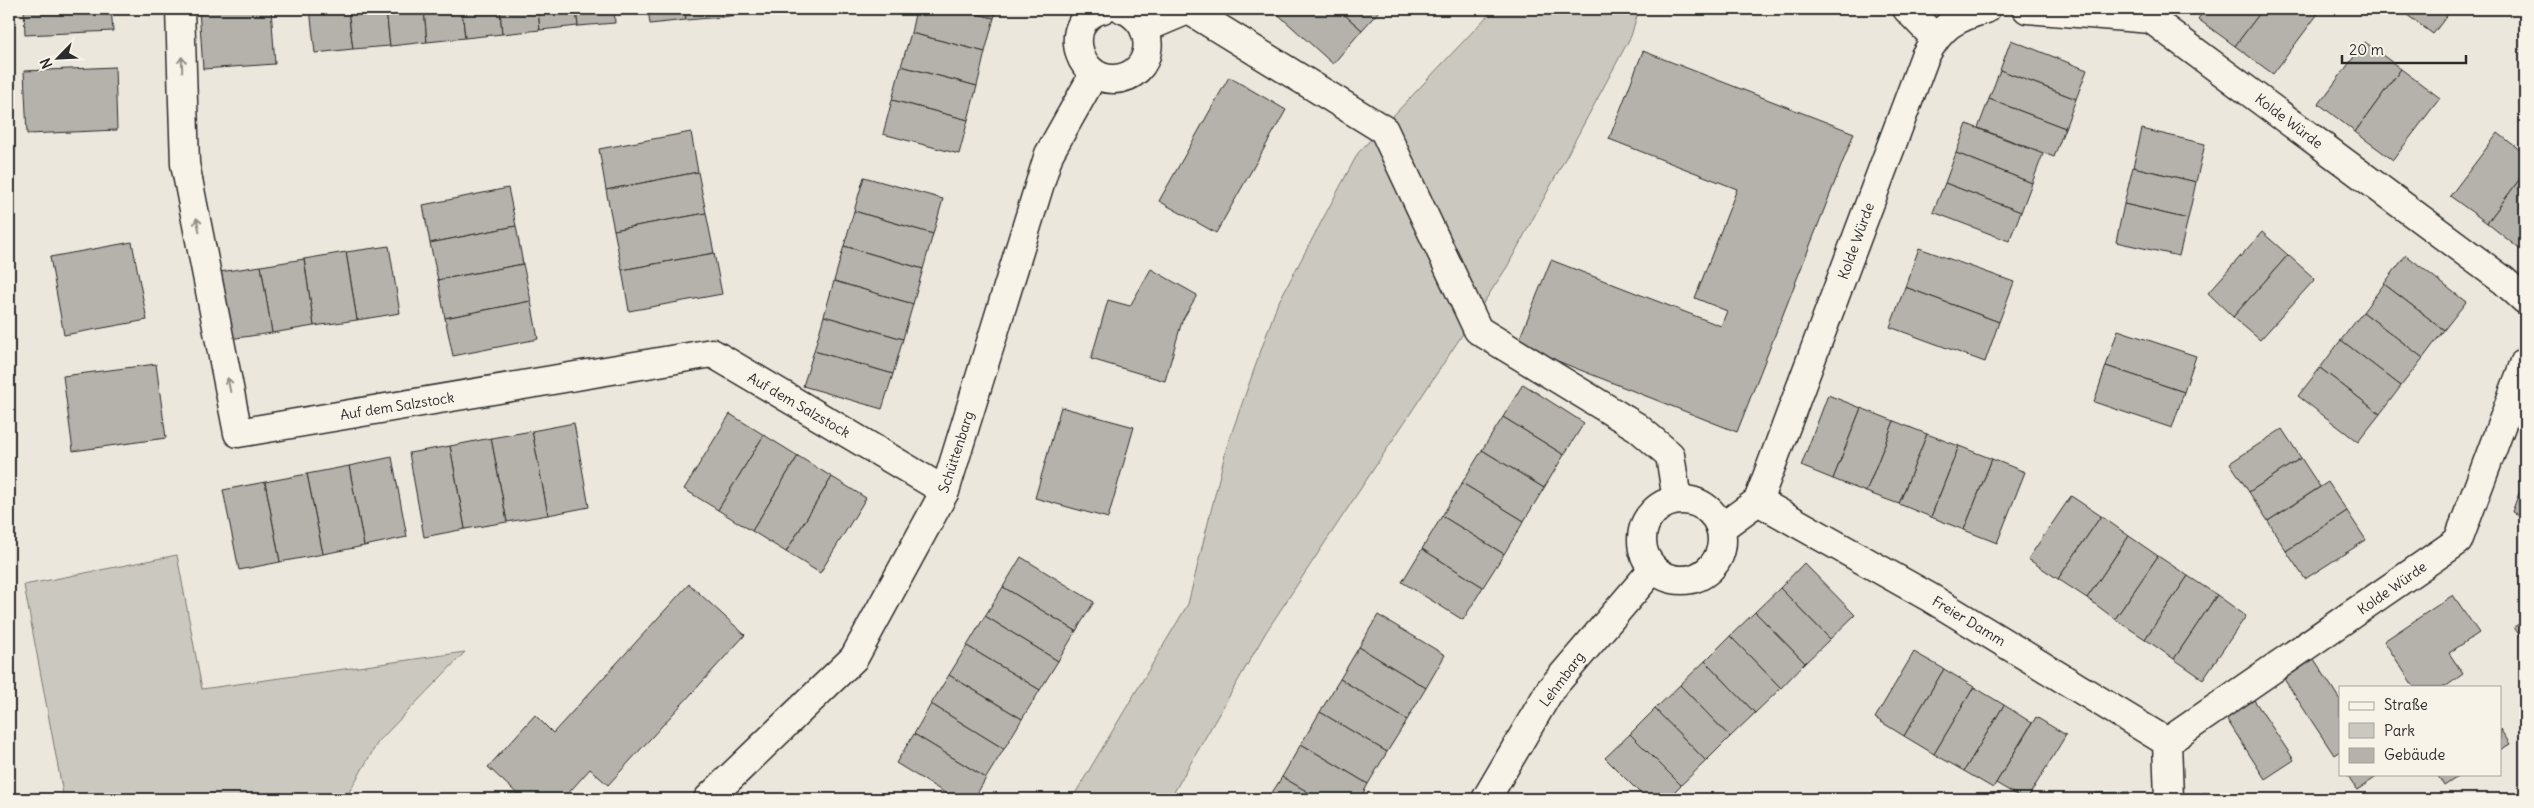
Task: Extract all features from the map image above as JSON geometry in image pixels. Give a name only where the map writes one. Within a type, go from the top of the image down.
[{"type":"street","name":"Auf dem Salzstock","points":[[180,9],[186,164],[238,432],[712,353],[945,491]]},
{"type":"street","points":[[1103,9],[1087,17],[1080,28],[1076,40],[1078,53],[1084,65],[1094,74],[1116,79],[1127,76],[1136,70],[1148,50],[1145,28],[1137,16],[1123,9]]},
{"type":"street","points":[[1145,28],[1190,9],[1384,130],[1478,330],[1637,427],[1670,455],[1677,500]]},
{"type":"street","points":[[1907,9],[1935,38]]},
{"type":"street","name":"Kolde Würde","points":[[1758,501],[1925,56],[1935,38],[1959,16],[1986,9]]},
{"type":"street","name":"Kolde Würde","points":[[2028,9],[2153,14],[2495,275],[2525,300]]},
{"type":"street","name":"Schüttenbarg","points":[[708,799],[854,658],[945,491],[1049,154],[1094,74]]},
{"type":"street","name":"Kolde Würde","points":[[2167,742],[2458,541],[2525,362]]},
{"type":"street","points":[[1677,500],[1691,500],[1703,506],[1714,516],[1721,528],[1722,546],[1716,563],[1702,575],[1685,581],[1668,578],[1653,569],[1644,556],[1641,542],[1643,527],[1651,514],[1662,504],[1677,500]]},
{"type":"street","points":[[1721,528],[1758,501]]},
{"type":"street","name":"Freier Damm","points":[[1758,501],[1929,597],[2167,742]]},
{"type":"street","name":"Lehmbarg","points":[[1486,799],[1550,690],[1653,569]]},
{"type":"street","points":[[2167,742],[2169,799]]},
{"type":"green space","points":[[1494,9],[1639,9],[1631,36],[1507,267],[1266,632],[1170,799],[1072,799],[1188,604],[1227,446],[1277,305],[1358,153]]},
{"type":"green space","points":[[177,555],[202,689],[465,652],[378,742],[345,799],[64,799],[24,585]]},
{"type":"building","points":[[24,9],[111,9],[113,31],[25,35]]},
{"type":"building","points":[[199,9],[271,9],[275,64],[203,69]]},
{"type":"building","points":[[310,9],[348,9],[353,49],[315,53]]},
{"type":"building","points":[[348,9],[386,9],[390,46],[353,49]]},
{"type":"building","points":[[386,9],[424,9],[427,42],[390,46]]},
{"type":"building","points":[[424,9],[462,9],[465,38],[427,42]]},
{"type":"building","points":[[462,9],[500,9],[502,34],[465,38]]},
{"type":"building","points":[[500,9],[538,9],[540,30],[502,34]]},
{"type":"building","points":[[538,9],[576,9],[578,26],[540,30]]},
{"type":"building","points":[[576,9],[614,9],[615,23],[578,26]]},
{"type":"building","points":[[648,9],[685,9],[686,20],[650,24]]},
{"type":"building","points":[[685,9],[721,9],[722,17],[686,20]]},
{"type":"building","points":[[721,9],[758,9],[759,12],[722,17]]},
{"type":"building","points":[[758,9],[794,9],[759,12]]},
{"type":"building","points":[[916,9],[957,9],[994,18],[985,52],[911,33]]},
{"type":"building","points":[[957,9],[997,9],[994,18]]},
{"type":"building","points":[[1272,9],[1338,9],[1362,30],[1333,64]]},
{"type":"building","points":[[1338,9],[1381,9],[1362,30]]},
{"type":"building","points":[[2205,9],[2263,9],[2235,46],[2198,19]]},
{"type":"building","points":[[2263,9],[2316,9],[2320,11],[2273,74],[2235,46]]},
{"type":"building","points":[[2399,9],[2452,9],[2433,34]]},
{"type":"building","points":[[911,33],[985,52],[977,86],[901,66]]},
{"type":"building","points":[[2011,40],[2087,70],[2076,99],[2000,70]]},
{"type":"building","points":[[2365,42],[2401,69],[2355,132],[2319,104]]},
{"type":"building","points":[[1643,51],[1854,133],[1737,432],[1517,345],[1551,260],[1721,326],[1727,311],[1695,298],[1737,189],[1609,139]]},
{"type":"building","points":[[901,66],[977,86],[968,120],[892,100]]},
{"type":"building","points":[[115,67],[117,130],[27,134],[24,71]]},
{"type":"building","points":[[2401,69],[2440,98],[2393,160],[2355,132]]},
{"type":"building","points":[[2000,70],[2076,99],[2065,128],[1989,99]]},
{"type":"building","points":[[1229,77],[1286,110],[1216,233],[1159,201]]},
{"type":"building","points":[[1989,99],[2065,128],[2054,157],[1978,128]]},
{"type":"building","points":[[892,100],[968,120],[959,154],[883,134]]},
{"type":"building","points":[[1967,124],[2043,154],[2032,183],[1956,153]]},
{"type":"building","points":[[2142,129],[2205,144],[2196,182],[2133,167]]},
{"type":"building","points":[[691,132],[698,172],[606,190],[599,149]]},
{"type":"building","points":[[2498,133],[2525,154],[2525,172],[2487,223],[2450,196]]},
{"type":"building","points":[[1956,153],[2032,183],[2021,212],[1945,183]]},
{"type":"building","points":[[2133,167],[2196,182],[2188,219],[2124,204]]},
{"type":"building","points":[[698,172],[706,213],[614,230],[606,190]]},
{"type":"building","points":[[2525,172],[2525,247],[2522,251],[2487,223]]},
{"type":"building","points":[[864,177],[943,199],[933,234],[854,211]]},
{"type":"building","points":[[1945,183],[2021,212],[2009,241],[1933,212]]},
{"type":"building","points":[[508,188],[516,226],[430,243],[423,205]]},
{"type":"building","points":[[2124,204],[2188,219],[2179,256],[2116,242]]},
{"type":"building","points":[[854,211],[933,234],[923,269],[844,246]]},
{"type":"building","points":[[706,213],[714,253],[622,270],[614,230]]},
{"type":"building","points":[[516,226],[523,264],[438,280],[430,243]]},
{"type":"building","points":[[2262,232],[2288,255],[2233,317],[2208,293]]},
{"type":"building","points":[[132,242],[147,320],[64,335],[50,257]]},
{"type":"building","points":[[389,246],[400,313],[357,320],[346,252]]},
{"type":"building","points":[[844,246],[923,269],[913,304],[834,281]]},
{"type":"building","points":[[1919,248],[2014,282],[1999,322],[1905,287]]},
{"type":"building","points":[[346,252],[357,320],[314,326],[304,259]]},
{"type":"building","points":[[714,253],[722,294],[629,311],[622,270]]},
{"type":"building","points":[[2288,255],[2315,279],[2260,340],[2233,317]]},
{"type":"building","points":[[2406,255],[2466,302],[2444,330],[2384,284]]},
{"type":"building","points":[[304,259],[314,326],[272,333],[261,266]]},
{"type":"building","points":[[523,264],[531,301],[445,318],[438,280]]},
{"type":"building","points":[[261,266],[272,333],[229,339],[219,272]]},
{"type":"building","points":[[1151,269],[1197,295],[1182,321],[1165,381],[1091,359],[1108,300],[1130,306]]},
{"type":"building","points":[[834,281],[913,304],[903,339],[824,316]]},
{"type":"building","points":[[2384,284],[2444,330],[2423,358],[2363,312]]},
{"type":"building","points":[[1905,287],[1999,322],[1985,362],[1890,327]]},
{"type":"building","points":[[531,301],[538,339],[453,356],[445,318]]},
{"type":"building","points":[[2363,312],[2423,358],[2401,386],[2341,340]]},
{"type":"building","points":[[824,316],[903,339],[893,374],[814,351]]},
{"type":"building","points":[[2118,330],[2196,356],[2184,392],[2106,366]]},
{"type":"building","points":[[2341,340],[2401,386],[2380,414],[2320,368]]},
{"type":"building","points":[[814,351],[893,374],[882,409],[803,386]]},
{"type":"building","points":[[156,364],[166,438],[73,451],[63,376]]},
{"type":"building","points":[[2106,366],[2184,392],[2172,428],[2094,402]]},
{"type":"building","points":[[2320,368],[2380,414],[2358,442],[2298,396]]},
{"type":"building","points":[[1523,384],[1584,423],[1564,455],[1503,417]]},
{"type":"building","points":[[1828,395],[1861,408],[1833,479],[1801,466]]},
{"type":"building","points":[[1061,407],[1134,427],[1108,518],[1035,498]]},
{"type":"building","points":[[1861,408],[1894,421],[1866,492],[1833,479]]},
{"type":"building","points":[[730,414],[764,435],[718,510],[684,489]]},
{"type":"building","points":[[1503,417],[1564,455],[1544,488],[1482,450]]},
{"type":"building","points":[[1894,421],[1927,434],[1899,504],[1866,492]]},
{"type":"building","points":[[574,423],[589,507],[548,515],[532,431]]},
{"type":"building","points":[[2282,429],[2301,458],[2249,492],[2230,463]]},
{"type":"building","points":[[532,431],[548,515],[507,522],[491,438]]},
{"type":"building","points":[[1927,434],[1959,446],[1931,517],[1899,504]]},
{"type":"building","points":[[764,435],[798,456],[752,531],[718,510]]},
{"type":"building","points":[[491,438],[507,522],[465,529],[450,446]]},
{"type":"building","points":[[450,446],[465,529],[424,537],[409,453]]},
{"type":"building","points":[[1959,446],[1992,459],[1964,530],[1931,517]]},
{"type":"building","points":[[1482,450],[1544,488],[1524,521],[1462,483]]},
{"type":"building","points":[[798,456],[832,477],[786,552],[752,531]]},
{"type":"building","points":[[392,457],[407,537],[364,546],[349,466]]},
{"type":"building","points":[[2301,458],[2320,487],[2268,521],[2249,492]]},
{"type":"building","points":[[1992,459],[2025,472],[1997,543],[1964,530]]},
{"type":"building","points":[[349,466],[364,546],[323,554],[307,474]]},
{"type":"building","points":[[307,474],[323,554],[280,562],[265,482]]},
{"type":"building","points":[[832,477],[866,498],[820,573],[786,552]]},
{"type":"building","points":[[2525,477],[2525,517],[2512,512]]},
{"type":"building","points":[[265,482],[280,562],[239,570],[223,490]]},
{"type":"building","points":[[2328,482],[2347,511],[2286,551],[2268,521]]},
{"type":"building","points":[[1462,483],[1524,521],[1504,554],[1442,516]]},
{"type":"building","points":[[2071,496],[2101,516],[2058,579],[2028,559]]},
{"type":"building","points":[[2347,511],[2366,540],[2305,579],[2286,551]]},
{"type":"building","points":[[1442,516],[1504,554],[1483,587],[1422,549]]},
{"type":"building","points":[[2101,516],[2129,536],[2087,598],[2058,579]]},
{"type":"building","points":[[2129,536],[2158,556],[2115,619],[2087,598]]},
{"type":"building","points":[[1422,549],[1483,587],[1463,620],[1402,582]]},
{"type":"building","points":[[2158,556],[2188,576],[2145,639],[2115,619]]},
{"type":"building","points":[[1021,557],[1094,602],[1076,631],[1003,587]]},
{"type":"building","points":[[1804,563],[1855,615],[1830,639],[1780,588]]},
{"type":"building","points":[[2188,576],[2217,595],[2174,659],[2145,639]]},
{"type":"building","points":[[689,584],[745,635],[608,785],[590,769],[563,799],[523,799],[488,767],[535,715],[553,733]]},
{"type":"building","points":[[1003,587],[1076,631],[1058,661],[985,616]]},
{"type":"building","points":[[1780,588],[1830,639],[1805,663],[1755,612]]},
{"type":"building","points":[[2217,595],[2246,616],[2203,679],[2174,659]]},
{"type":"building","points":[[2453,595],[2479,633],[2449,653],[2463,674],[2446,686],[2413,686],[2384,641]]},
{"type":"building","points":[[1755,612],[1805,663],[1781,688],[1730,636]]},
{"type":"building","points":[[1378,615],[1445,655],[1426,688],[1359,647]]},
{"type":"building","points":[[985,616],[1058,661],[1040,690],[967,646]]},
{"type":"building","points":[[2525,620],[2525,644],[2514,627]]},
{"type":"building","points":[[1730,636],[1781,688],[1755,713],[1705,661]]},
{"type":"building","points":[[967,646],[1040,690],[1022,719],[949,675]]},
{"type":"building","points":[[1359,647],[1426,688],[1407,720],[1340,679]]},
{"type":"building","points":[[1914,652],[1944,669],[1904,736],[1875,718]]},
{"type":"building","points":[[2314,659],[2339,698],[2339,752],[2334,755],[2284,679]]},
{"type":"building","points":[[1705,661],[1755,713],[1730,737],[1680,685]]},
{"type":"building","points":[[1944,669],[1974,687],[1934,754],[1904,736]]},
{"type":"building","points":[[949,675],[1022,719],[1004,749],[931,704]]},
{"type":"building","points":[[1340,679],[1407,720],[1387,752],[1320,712]]},
{"type":"building","points":[[1680,685],[1730,737],[1706,761],[1655,709]]},
{"type":"building","points":[[1974,687],[2004,705],[1964,771],[1934,754]]},
{"type":"building","points":[[2254,700],[2294,760],[2265,779],[2226,718]]},
{"type":"building","points":[[931,704],[1004,749],[986,778],[914,734]]},
{"type":"building","points":[[2004,705],[2032,723],[1993,788],[1964,771]]},
{"type":"building","points":[[1655,709],[1706,761],[1681,785],[1630,734]]},
{"type":"building","points":[[1320,712],[1387,752],[1368,784],[1301,744]]},
{"type":"building","points":[[2036,717],[2066,735],[2027,799],[2023,799],[1996,783]]},
{"type":"building","points":[[2502,732],[2510,744],[2502,749]]},
{"type":"building","points":[[914,734],[986,778],[974,799],[955,799],[896,763]]},
{"type":"building","points":[[1630,734],[1681,785],[1667,799],[1646,799],[1605,758]]},
{"type":"building","points":[[1301,744],[1368,784],[1360,799],[1320,799],[1282,777]]},
{"type":"building","points":[[2348,776],[2378,776],[2357,790]]},
{"type":"building","points":[[2438,776],[2459,776],[2444,786]]},
{"type":"building","points":[[1282,777],[1320,799],[1268,799]]},
{"type":"building","points":[[2129,792],[2129,799],[2097,799],[2096,793]]},
{"type":"building","points":[[2202,793],[2267,795],[2267,799],[2201,799]]}]
